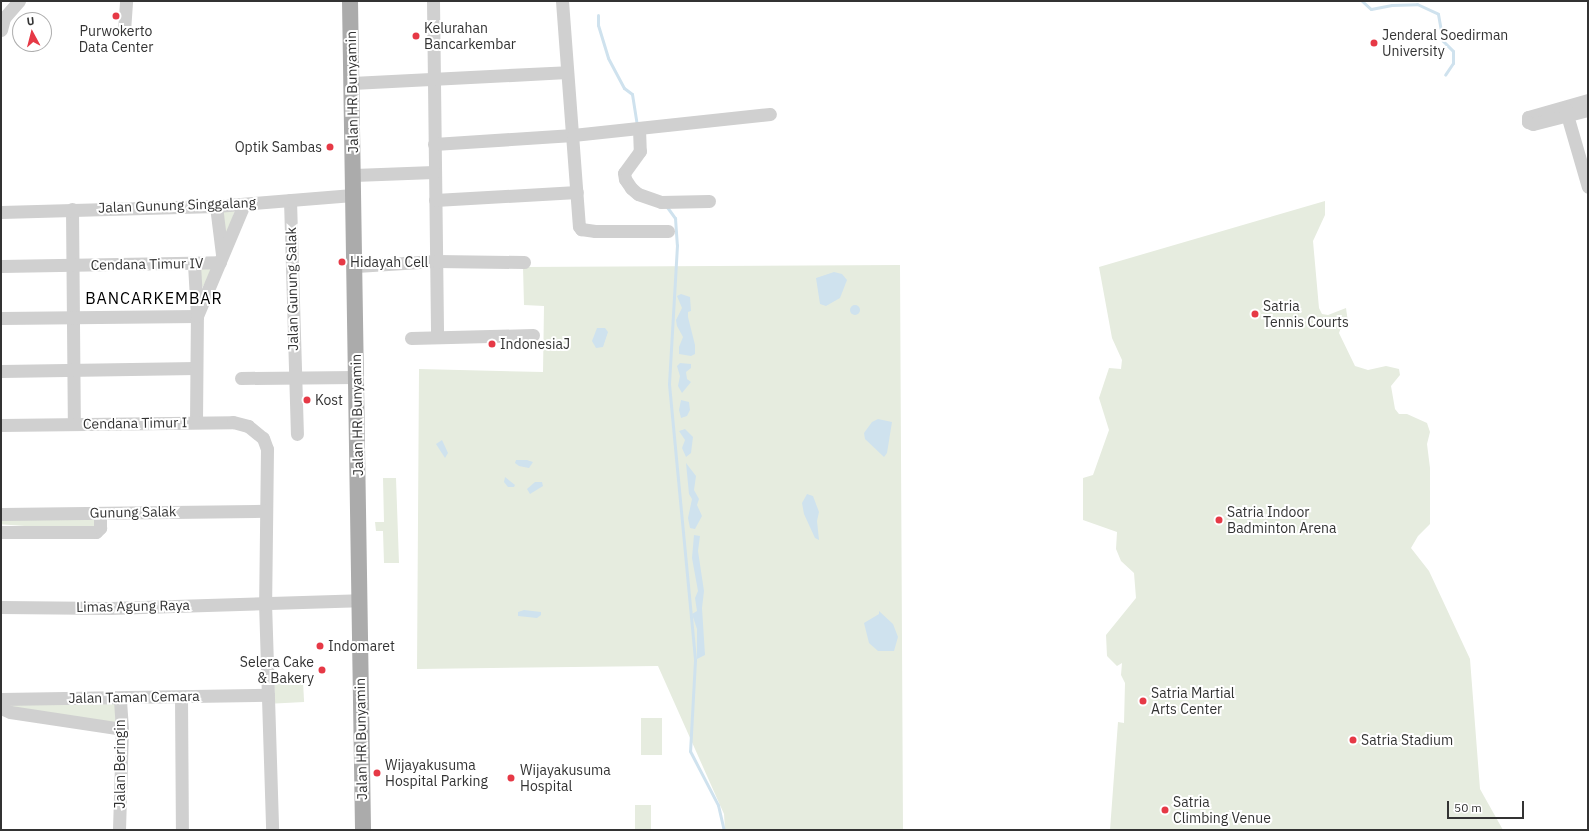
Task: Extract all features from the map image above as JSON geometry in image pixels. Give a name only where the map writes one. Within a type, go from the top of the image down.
[{"type":"main road","name":"Jalan HR Bunyamin","points":[[350,1],[354,175],[353,195],[356,266],[356,377],[363,830]]},
{"type":"street","points":[[1,30],[4,18],[19,1]]},
{"type":"street","points":[[124,31],[126,1]]},
{"type":"street","points":[[433,1],[437,336]]},
{"type":"street","points":[[562,1],[578,192],[578,224],[581,229],[668,231]]},
{"type":"street","points":[[352,83],[567,72]]},
{"type":"street","points":[[1565,111],[1588,100]]},
{"type":"street","points":[[1565,111],[1588,110]]},
{"type":"street","points":[[1565,111],[1588,187]]},
{"type":"street","points":[[434,144],[573,136],[770,114]]},
{"type":"street","points":[[639,128],[640,151],[624,173],[625,179],[631,188],[638,194],[661,202],[709,201]]},
{"type":"street","points":[[354,175],[434,172]]},
{"type":"street","points":[[435,200],[578,192]]},
{"type":"street","name":"Jalan Gunung Singgalang","points":[[1,212],[216,206],[353,195]]},
{"type":"street","name":"Jalan Gunung Salak","points":[[290,200],[294,378],[297,434]]},
{"type":"street","points":[[197,316],[244,204]]},
{"type":"street","points":[[216,206],[221,259]]},
{"type":"street","points":[[72,209],[74,424]]},
{"type":"street","name":"Cendana Timur IV","points":[[1,266],[194,264],[221,259]]},
{"type":"street","points":[[356,266],[436,261],[524,262]]},
{"type":"street","points":[[194,264],[197,316],[196,422]]},
{"type":"street","points":[[1,318],[197,316]]},
{"type":"street","points":[[412,338],[437,336],[533,335]]},
{"type":"street","points":[[1,371],[196,368]]},
{"type":"street","points":[[242,378],[356,377]]},
{"type":"street","name":"Cendana Timur I","points":[[1,425],[196,422],[241,423],[248,426],[263,438],[267,449],[265,602],[272,830]]},
{"type":"street","name":"Gunung Salak","points":[[1,514],[265,511]]},
{"type":"street","points":[[1,532],[96,532],[100,528],[100,513]]},
{"type":"street","name":"Limas Agung Raya","points":[[1,607],[110,608],[360,600]]},
{"type":"street","name":"Jalan Taman Cemara","points":[[1,699],[268,695]]},
{"type":"street","points":[[181,697],[182,830]]},
{"type":"street","name":"Jalan Beringin","points":[[119,830],[122,729],[120,698]]},
{"type":"street","points":[[1,708],[10,712],[122,729]]},
{"type":"shaded area","points":[[1325,201],[1325,215],[1313,241],[1319,308],[1322,314],[1328,315],[1346,308],[1348,322],[1342,325],[1339,333],[1355,366],[1368,370],[1386,366],[1399,369],[1400,375],[1391,386],[1395,409],[1399,414],[1407,414],[1427,423],[1430,432],[1427,444],[1430,468],[1430,524],[1418,536],[1411,548],[1429,571],[1470,659],[1480,789],[1503,830],[1110,830],[1118,722],[1124,723],[1125,683],[1121,675],[1122,663],[1117,666],[1107,656],[1106,635],[1136,598],[1134,573],[1121,561],[1116,549],[1117,532],[1083,520],[1083,478],[1093,475],[1109,430],[1099,398],[1109,368],[1121,369],[1122,360],[1112,338],[1099,267]]},
{"type":"shaded area","points":[[235,210],[227,236],[220,211]]},
{"type":"shaded area","points":[[900,265],[903,830],[725,830],[724,814],[658,666],[417,669],[419,369],[543,372],[544,306],[524,305],[523,267]]},
{"type":"shaded area","points":[[216,267],[197,295],[196,268]]},
{"type":"shaded area","points":[[383,478],[396,478],[399,563],[384,563],[383,531],[376,531],[375,522],[384,522]]},
{"type":"shaded area","points":[[1,509],[96,516],[95,531],[1,524]]},
{"type":"shaded area","points":[[303,681],[304,702],[275,703],[274,683]]},
{"type":"shaded area","points":[[1,702],[116,702],[119,726],[7,709]]},
{"type":"shaded area","points":[[641,718],[662,718],[662,755],[641,755]]},
{"type":"shaded area","points":[[635,805],[651,805],[651,830],[635,830]]},
{"type":"water","points":[[834,272],[842,274],[847,280],[840,298],[826,306],[820,304],[816,278]]},
{"type":"water","points":[[681,294],[690,297],[691,311],[688,312],[688,317],[695,345],[695,354],[691,356],[679,354],[679,347],[683,337],[677,326],[676,320],[682,308],[677,296]]},
{"type":"water","points":[[853,305],[857,305],[859,306],[859,314],[853,315],[850,312],[850,308]]},
{"type":"water","points":[[597,328],[605,328],[608,332],[603,347],[596,348],[592,341]]},
{"type":"water","points":[[680,363],[691,364],[691,368],[686,372],[687,379],[691,382],[682,393],[678,386],[680,376],[677,366]]},
{"type":"water","points":[[681,400],[689,402],[690,410],[687,416],[681,418],[679,410]]},
{"type":"water","points":[[878,419],[892,422],[887,453],[884,457],[865,439],[864,433],[872,422]]},
{"type":"water","points":[[685,429],[693,437],[691,453],[686,457],[682,448],[685,440],[679,431]]},
{"type":"water","points":[[442,440],[448,453],[445,458],[436,444]]},
{"type":"water","points":[[516,460],[527,460],[533,462],[529,468],[519,466],[515,463]]},
{"type":"water","points":[[686,463],[696,476],[694,490],[699,499],[697,505],[702,516],[695,529],[690,528],[688,518],[692,499],[689,494]]},
{"type":"water","points":[[505,477],[515,485],[514,487],[508,487],[504,482]]},
{"type":"water","points":[[535,482],[542,482],[543,486],[530,494],[527,489]]},
{"type":"water","points":[[807,494],[813,496],[819,512],[817,521],[819,540],[815,538],[804,514],[802,503]]},
{"type":"water","points":[[694,535],[700,536],[698,551],[704,591],[702,608],[705,655],[697,659],[697,629],[692,614],[697,611],[695,598],[698,591],[692,558]]},
{"type":"water","points":[[524,610],[541,612],[541,615],[537,618],[518,616],[518,612]]},
{"type":"water","points":[[879,611],[893,624],[898,637],[894,651],[878,651],[869,643],[864,623],[879,614]]},
{"type":"waterway","points":[[1362,1],[1371,9],[1392,5],[1417,4],[1438,14],[1443,41],[1453,51],[1453,63],[1445,75]]},
{"type":"waterway","points":[[598,15],[598,25],[608,58],[624,88],[632,94],[637,124]]},
{"type":"waterway","points":[[667,207],[675,218],[677,245],[669,384],[695,660],[690,751],[718,805],[724,830]]},
{"type":"place","name":"Purwokerto Data Center","points":[[116,16]]},
{"type":"place","name":"Kelurahan Bancarkembar","points":[[416,36]]},
{"type":"place","name":"Jenderal Soedirman University","points":[[1374,43]]},
{"type":"place","name":"Optik Sambas","points":[[330,147]]},
{"type":"place","name":"Hidayah Cell","points":[[342,262]]},
{"type":"place","name":"Satria Tennis Courts","points":[[1255,314]]},
{"type":"place","name":"IndonesiaJ","points":[[492,344]]},
{"type":"place","name":"Kost","points":[[307,400]]},
{"type":"place","name":"Satria Indoor Badminton Arena","points":[[1219,520]]},
{"type":"place","name":"Indomaret","points":[[320,646]]},
{"type":"place","name":"Selera Cake & Bakery","points":[[322,670]]},
{"type":"place","name":"Satria Martial Arts Center","points":[[1143,701]]},
{"type":"place","name":"Satria Stadium","points":[[1353,740]]},
{"type":"place","name":"Wijayakusuma Hospital Parking","points":[[377,773]]},
{"type":"place","name":"Wijayakusuma Hospital","points":[[511,778]]},
{"type":"place","name":"Satria Climbing Venue","points":[[1165,810]]},
{"type":"district","name":"BANCARKEMBAR","points":[[154,298]]}]
